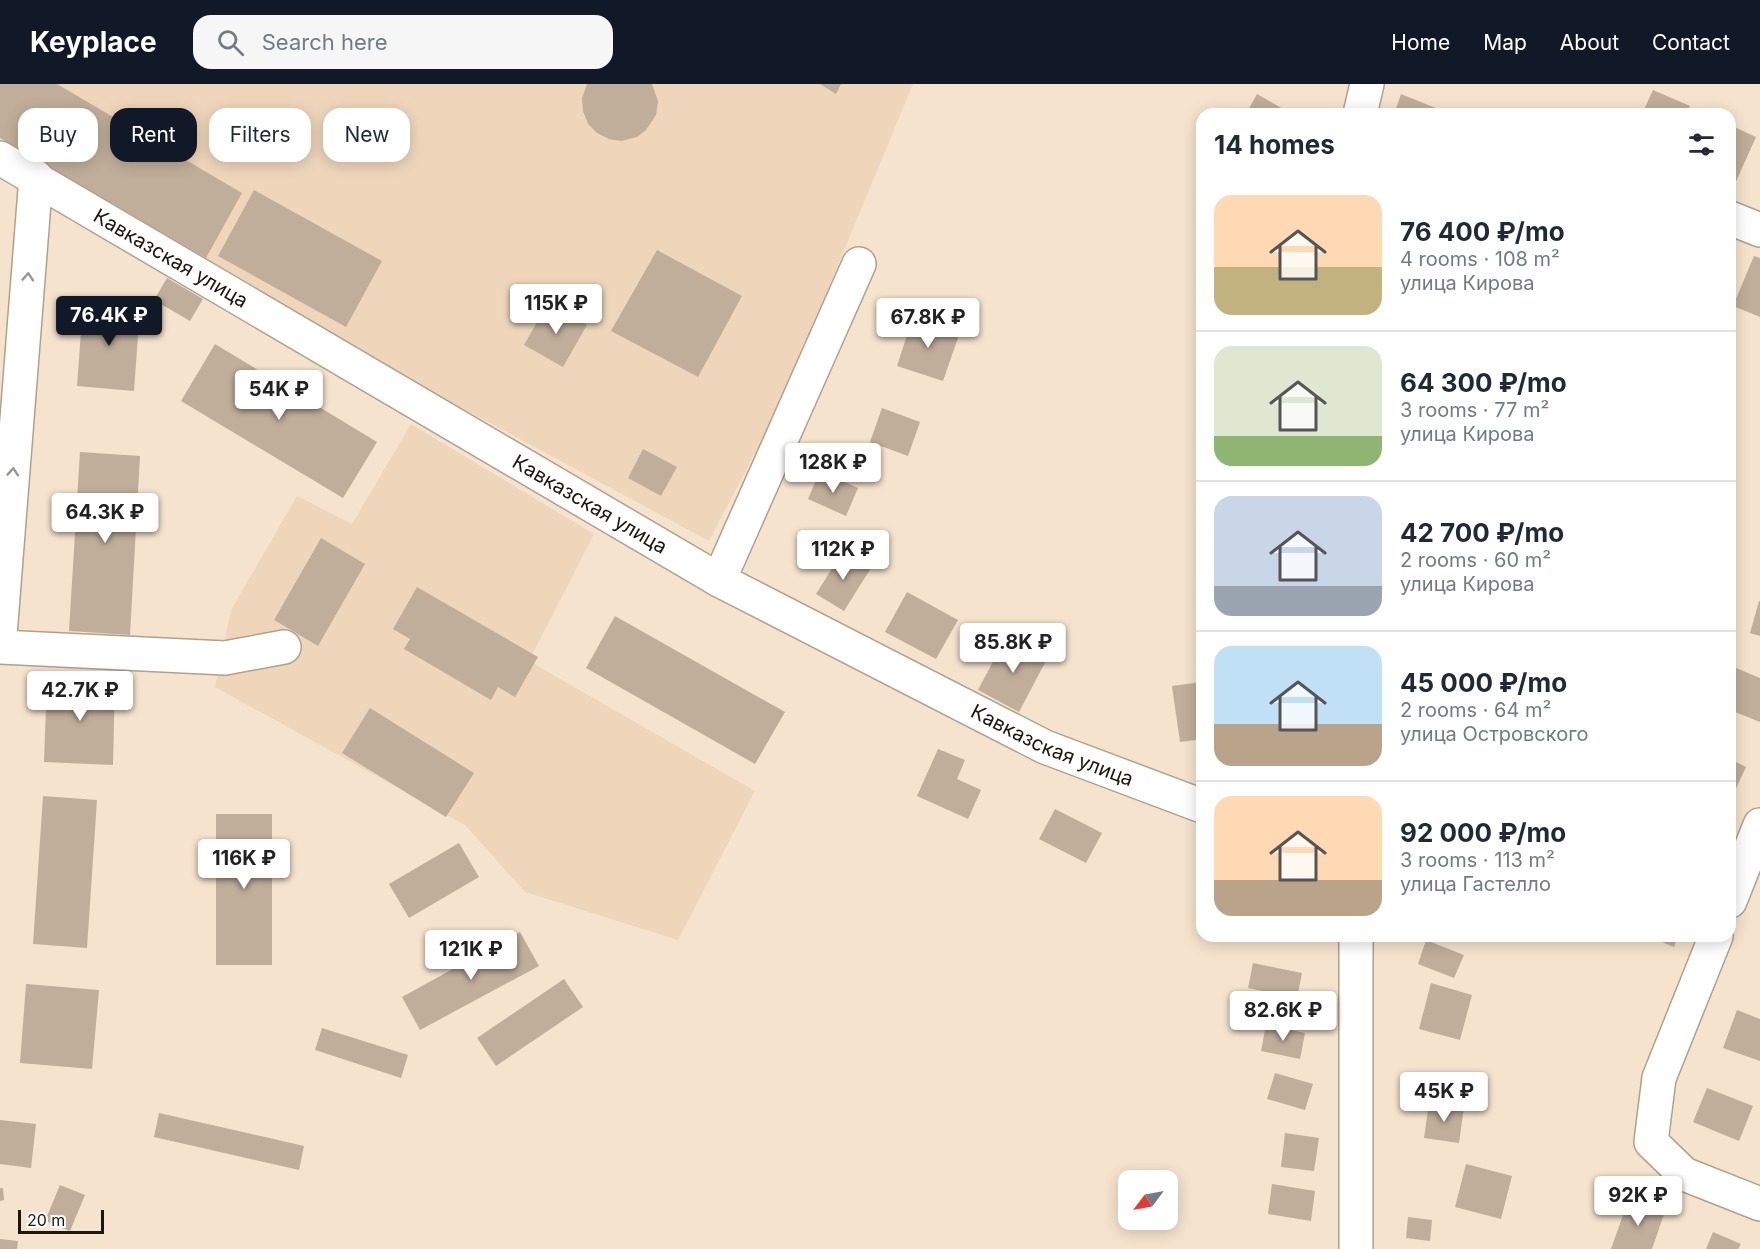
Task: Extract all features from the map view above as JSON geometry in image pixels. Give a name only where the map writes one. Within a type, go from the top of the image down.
[{"type":"street","points":[[1361,108],[1367,84]]},
{"type":"street","name":"Кавказская улица","points":[[0,158],[719,579],[1045,747],[1196,804]]},
{"type":"street","points":[[0,635],[36,177]]},
{"type":"street","points":[[1736,220],[1760,230]]},
{"type":"street","points":[[719,579],[859,264]]},
{"type":"street","points":[[0,647],[225,658],[284,647]]},
{"type":"street","points":[[1736,886],[1760,825]]},
{"type":"street","points":[[1356,942],[1356,1249]]},
{"type":"street","points":[[1714,942],[1659,1078],[1651,1142],[1684,1174],[1760,1204]]},
{"type":"shaded area","points":[[0,84],[913,84],[780,405],[709,541],[362,354],[40,162],[98,162],[98,108],[18,108],[18,149],[0,138]]},
{"type":"shaded area","points":[[411,424],[594,534],[529,661],[755,791],[678,940],[525,892],[465,825],[215,687],[231,610],[297,496],[352,524]]},
{"type":"building","points":[[0,84],[57,84],[98,108],[18,108],[18,148],[0,138]]},
{"type":"building","points":[[587,84],[652,84],[658,101],[656,115],[646,130],[637,137],[621,141],[609,139],[597,133],[588,124],[583,111],[582,98]]},
{"type":"building","points":[[820,84],[841,84],[836,94]]},
{"type":"building","points":[[1653,90],[1690,106],[1689,108],[1645,108]]},
{"type":"building","points":[[1257,94],[1282,108],[1249,108]]},
{"type":"building","points":[[1401,94],[1436,108],[1396,108]]},
{"type":"building","points":[[98,108],[110,115],[110,162],[189,162],[242,193],[206,258],[41,162],[98,162]]},
{"type":"building","points":[[1736,128],[1756,137],[1736,182]]},
{"type":"building","points":[[254,190],[382,261],[346,327],[218,256]]},
{"type":"building","points":[[657,250],[742,296],[698,377],[611,331]]},
{"type":"building","points":[[1754,256],[1760,258],[1760,317],[1736,307],[1736,299]]},
{"type":"building","points":[[167,278],[203,299],[190,321],[154,300]]},
{"type":"building","points":[[548,303],[587,325],[563,367],[524,345]]},
{"type":"building","points":[[83,304],[140,308],[134,391],[77,386]]},
{"type":"building","points":[[913,317],[960,332],[943,381],[897,366]]},
{"type":"building","points":[[215,344],[377,442],[343,498],[181,401]]},
{"type":"building","points":[[882,408],[920,422],[908,456],[870,442]]},
{"type":"building","points":[[643,449],[677,467],[661,496],[628,478]]},
{"type":"building","points":[[80,452],[140,456],[130,635],[69,631]]},
{"type":"building","points":[[820,471],[858,488],[846,516],[808,499]]},
{"type":"building","points":[[321,538],[365,564],[318,646],[274,620]]},
{"type":"building","points":[[843,551],[871,568],[844,611],[816,594]]},
{"type":"building","points":[[417,587],[538,657],[515,697],[498,687],[491,700],[404,649],[410,639],[393,629]]},
{"type":"building","points":[[907,592],[958,620],[936,659],[885,632]]},
{"type":"building","points":[[1760,601],[1760,636],[1750,633]]},
{"type":"building","points":[[615,616],[785,712],[755,764],[586,668]]},
{"type":"building","points":[[1007,635],[1048,657],[1019,712],[978,690]]},
{"type":"building","points":[[1736,668],[1760,678],[1760,722],[1736,712]]},
{"type":"building","points":[[47,678],[115,681],[113,765],[44,762]]},
{"type":"building","points":[[1196,683],[1196,740],[1180,742],[1172,686]]},
{"type":"building","points":[[370,708],[474,773],[446,817],[342,753]]},
{"type":"building","points":[[938,749],[965,760],[957,779],[981,790],[968,819],[917,796]]},
{"type":"building","points":[[1736,762],[1746,767],[1736,788]]},
{"type":"building","points":[[43,796],[97,800],[87,948],[33,944]]},
{"type":"building","points":[[1055,809],[1102,833],[1086,863],[1039,839]]},
{"type":"building","points":[[216,814],[272,814],[272,965],[216,965]]},
{"type":"building","points":[[459,843],[479,877],[409,918],[389,884]]},
{"type":"building","points":[[520,932],[539,966],[420,1030],[402,997]]},
{"type":"building","points":[[1425,942],[1431,942],[1464,955],[1454,978],[1418,964]]},
{"type":"building","points":[[1662,942],[1676,942],[1674,947]]},
{"type":"building","points":[[1253,963],[1302,973],[1297,998],[1248,988]]},
{"type":"building","points":[[564,979],[583,1007],[496,1066],[477,1038]]},
{"type":"building","points":[[1431,983],[1472,995],[1460,1040],[1419,1029]]},
{"type":"building","points":[[26,984],[99,990],[92,1069],[20,1063]]},
{"type":"building","points":[[1737,1010],[1760,1019],[1760,1061],[1723,1048]]},
{"type":"building","points":[[1266,1025],[1305,1033],[1300,1059],[1261,1051]]},
{"type":"building","points":[[322,1028],[408,1055],[401,1078],[315,1050]]},
{"type":"building","points":[[1275,1073],[1313,1084],[1305,1110],[1267,1099]]},
{"type":"building","points":[[1707,1088],[1753,1106],[1739,1141],[1693,1122]]},
{"type":"building","points":[[1429,1103],[1464,1107],[1459,1143],[1424,1138]]},
{"type":"building","points":[[159,1113],[304,1146],[299,1170],[154,1137]]},
{"type":"building","points":[[0,1120],[36,1124],[31,1168],[0,1164]]},
{"type":"building","points":[[1285,1133],[1319,1138],[1314,1171],[1281,1167]]},
{"type":"building","points":[[1466,1164],[1512,1176],[1501,1219],[1455,1207]]},
{"type":"building","points":[[1272,1184],[1315,1191],[1311,1221],[1268,1214]]},
{"type":"building","points":[[60,1185],[85,1195],[70,1231],[45,1221]]},
{"type":"building","points":[[0,1188],[3,1188],[4,1200],[0,1201]]},
{"type":"building","points":[[1629,1198],[1665,1211],[1652,1249],[1611,1249]]},
{"type":"building","points":[[1408,1217],[1432,1220],[1430,1241],[1406,1238]]},
{"type":"building","points":[[1713,1232],[1741,1244],[1738,1249],[1706,1249]]},
{"type":"building","points":[[0,1239],[18,1241],[17,1249],[0,1249]]}]
